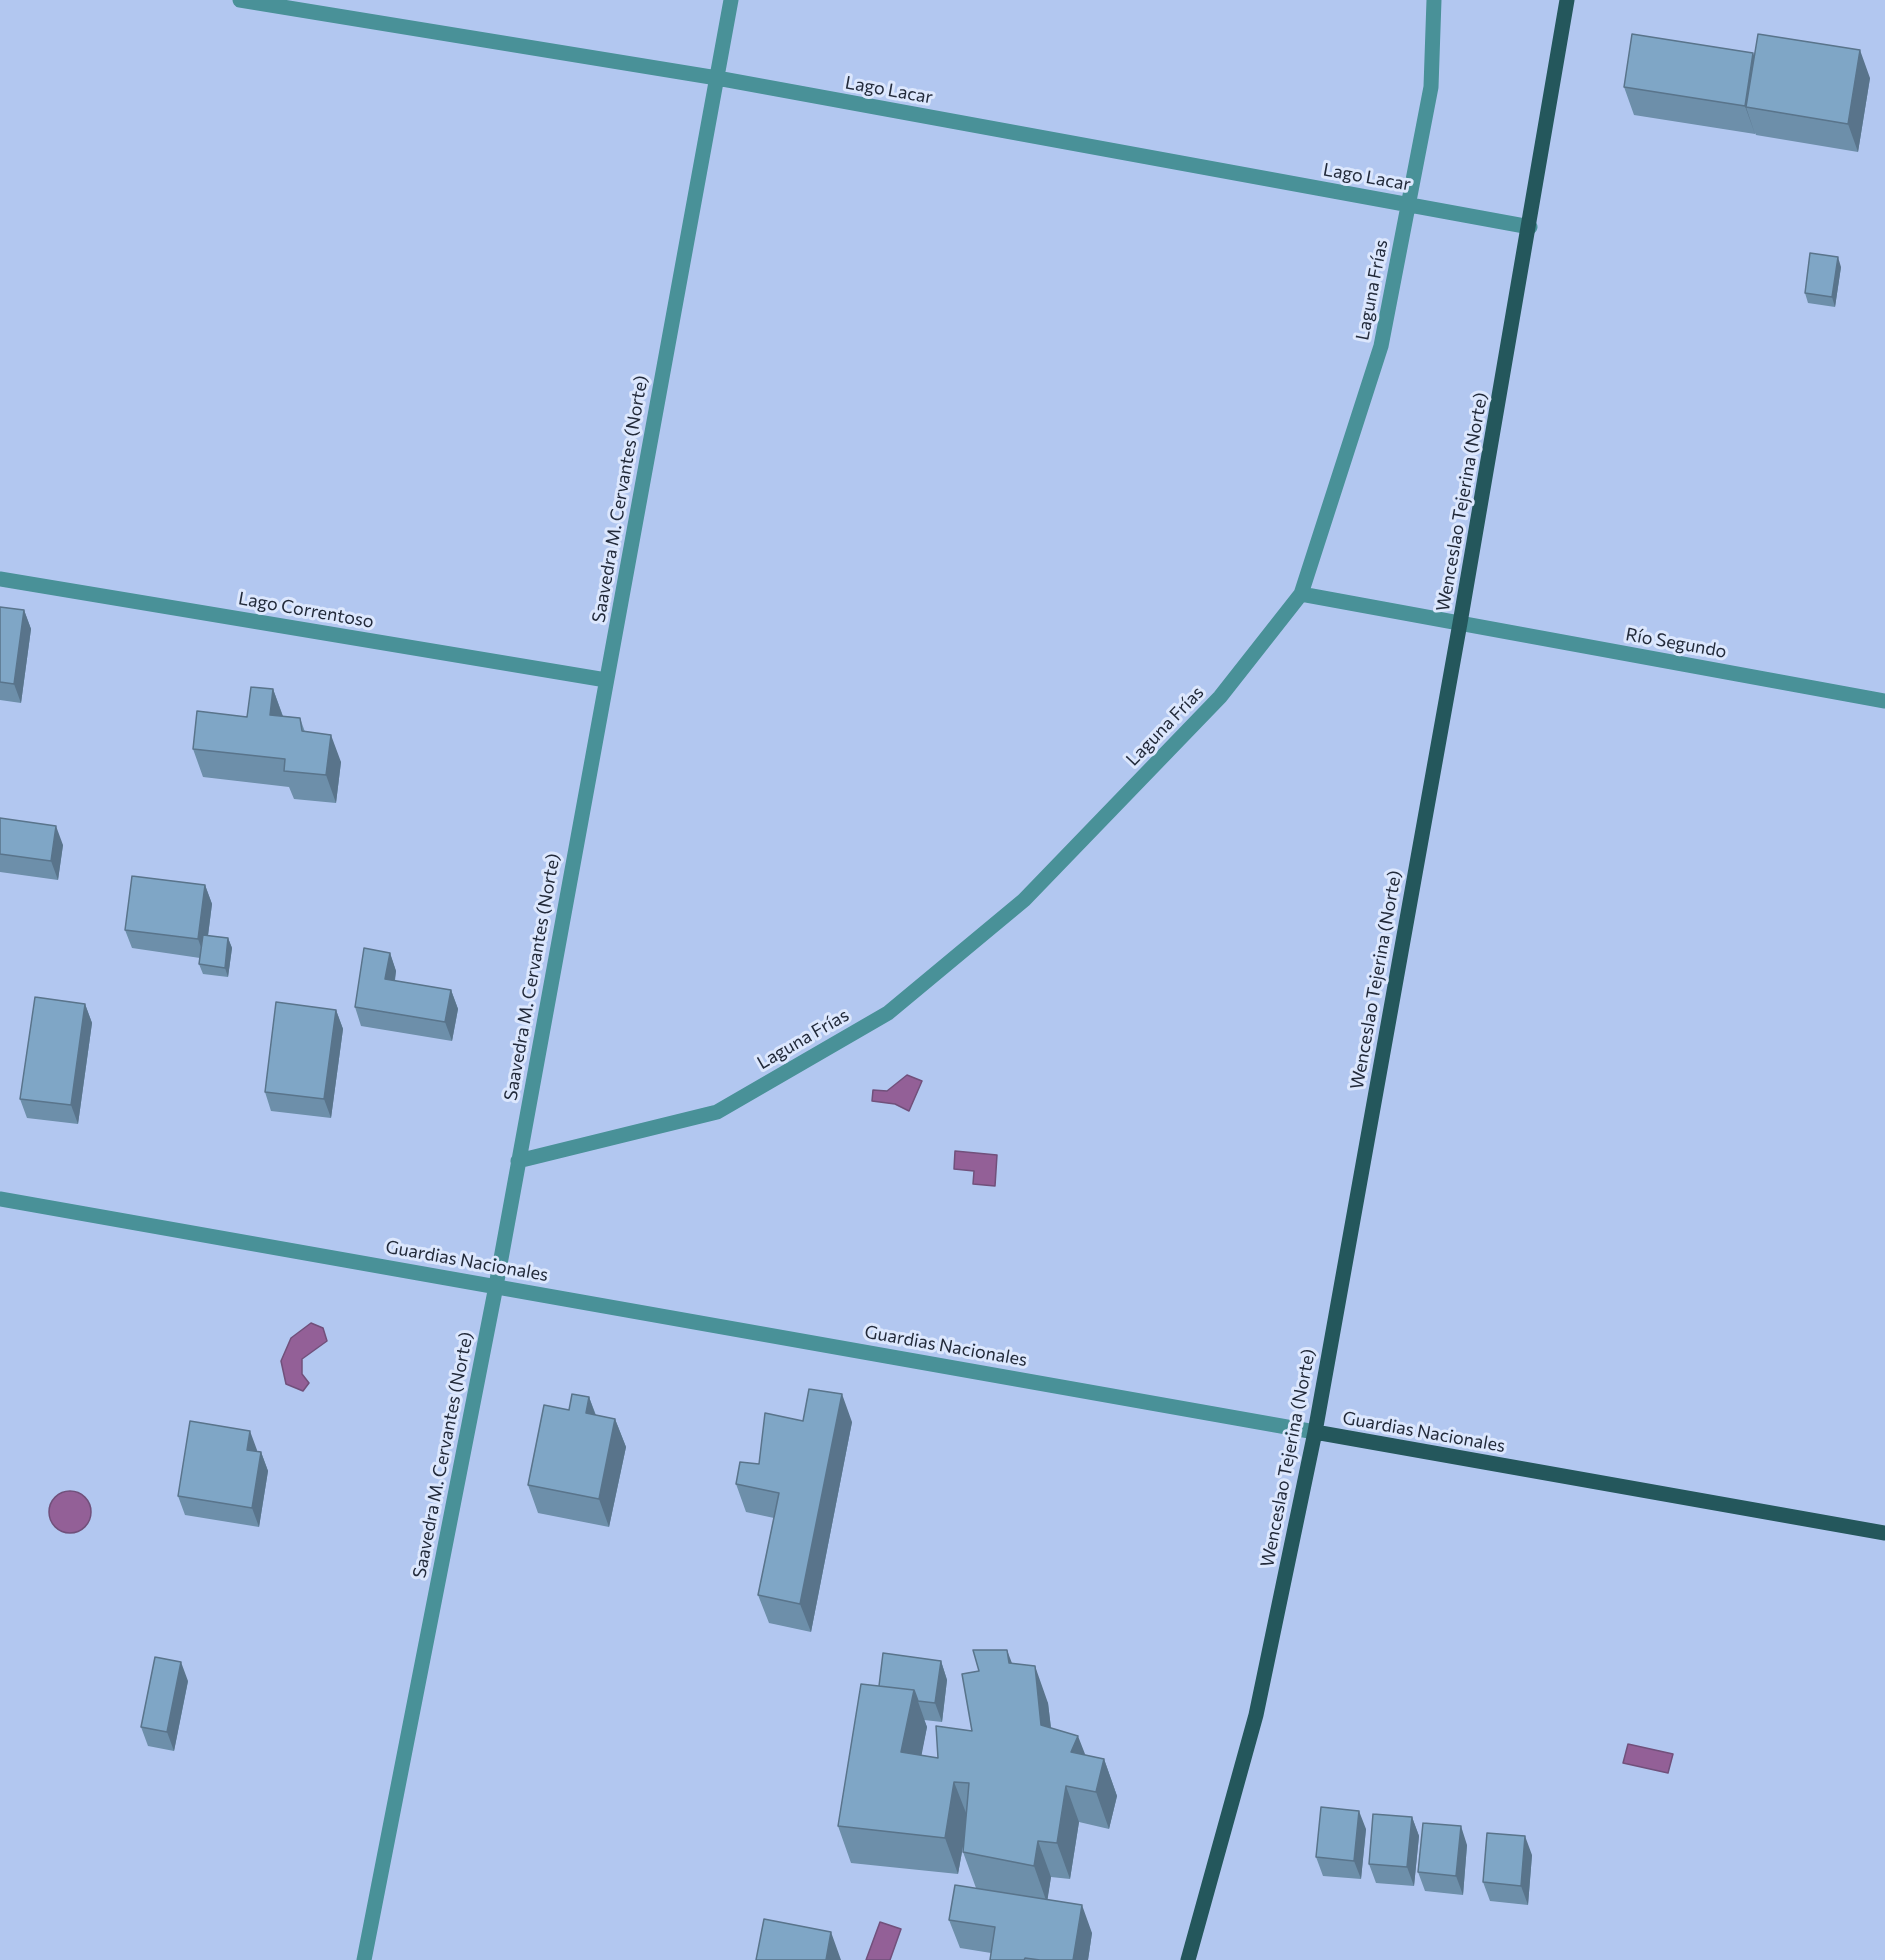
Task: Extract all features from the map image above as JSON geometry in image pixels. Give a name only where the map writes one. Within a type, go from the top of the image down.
[{"type":"main road","name":"Wenceslao Tejerina (Norte)","points":[[1188,1960],[1256,1715],[1315,1432],[1530,227],[1567,0]]},
{"type":"main road","name":"Guardias Nacionales","points":[[1315,1432],[1885,1533]]},
{"type":"street","name":"Lago Lacar","points":[[240,0],[717,78],[1530,227]]},
{"type":"street","name":"Saavedra M. Cervantes (Norte)","points":[[364,1960],[496,1286],[731,0]]},
{"type":"street","name":"Laguna Frías","points":[[518,1161],[717,1112],[888,1013],[1024,900],[1220,697],[1300,594],[1381,346],[1431,87],[1434,0]]},
{"type":"street","name":"Lago Correntoso","points":[[0,579],[606,680]]},
{"type":"street","points":[[1300,594],[1460,623]]},
{"type":"street","name":"Río Segundo","points":[[1460,623],[1885,700]]},
{"type":"street","name":"Guardias Nacionales","points":[[0,1199],[1315,1432]]},
{"type":"shaded area","points":[[907,1075],[922,1081],[909,1111],[895,1104],[872,1101],[873,1090],[887,1091]]},
{"type":"shaded area","points":[[955,1151],[997,1155],[995,1186],[973,1184],[974,1171],[954,1169]]},
{"type":"shaded area","points":[[311,1323],[323,1328],[327,1341],[302,1359],[302,1374],[309,1383],[303,1391],[286,1384],[281,1361],[291,1338]]},
{"type":"shaded area","points":[[70,1491],[85,1497],[91,1512],[85,1527],[70,1533],[55,1527],[49,1512],[55,1497]]},
{"type":"shaded area","points":[[1628,1744],[1673,1754],[1668,1773],[1623,1763]]},
{"type":"shaded area","points":[[880,1922],[901,1929],[890,1960],[866,1960]]},
{"type":"building","points":[[1632,34],[1753,53],[1745,106],[1624,87]]},
{"type":"building","points":[[1758,34],[1860,50],[1848,124],[1746,107]]},
{"type":"building","points":[[1810,253],[1838,257],[1832,297],[1805,293]]},
{"type":"building","points":[[0,607],[24,610],[14,684],[0,682]]},
{"type":"building","points":[[251,687],[273,689],[270,715],[300,718],[302,731],[331,735],[326,775],[284,771],[285,759],[193,749],[197,711],[247,717]]},
{"type":"building","points":[[0,818],[56,826],[51,861],[0,854]]},
{"type":"building","points":[[132,876],[205,885],[198,939],[125,930]]},
{"type":"building","points":[[203,935],[228,938],[225,968],[199,964]]},
{"type":"building","points":[[364,948],[390,953],[385,979],[451,990],[445,1022],[355,1007]]},
{"type":"building","points":[[35,997],[85,1004],[71,1105],[20,1099]]},
{"type":"building","points":[[276,1002],[336,1010],[324,1099],[265,1092]]},
{"type":"building","points":[[809,1389],[842,1394],[800,1604],[758,1595],[779,1493],[736,1484],[740,1462],[759,1464],[765,1413],[803,1421]]},
{"type":"building","points":[[572,1394],[589,1397],[586,1413],[615,1419],[599,1499],[528,1485],[544,1405],[569,1410]]},
{"type":"building","points":[[190,1421],[250,1431],[247,1450],[261,1452],[252,1508],[178,1496]]},
{"type":"building","points":[[973,1650],[1007,1650],[1009,1663],[1035,1666],[1041,1725],[1078,1736],[1071,1752],[1104,1759],[1096,1792],[1066,1786],[1057,1843],[1038,1841],[1034,1866],[963,1852],[969,1783],[954,1782],[945,1838],[838,1826],[861,1684],[914,1690],[901,1752],[938,1758],[936,1726],[972,1731],[962,1674],[979,1671]]},
{"type":"building","points":[[883,1653],[941,1661],[935,1703],[918,1701],[914,1690],[879,1686]]},
{"type":"building","points":[[155,1657],[181,1662],[167,1732],[141,1727]]},
{"type":"building","points":[[1321,1807],[1359,1811],[1354,1861],[1316,1857]]},
{"type":"building","points":[[1373,1814],[1412,1817],[1407,1867],[1369,1864]]},
{"type":"building","points":[[1423,1823],[1461,1826],[1456,1876],[1418,1872]]},
{"type":"building","points":[[1487,1833],[1525,1836],[1521,1886],[1483,1882]]},
{"type":"building","points":[[955,1885],[1082,1905],[1073,1960],[1025,1958],[1024,1960],[990,1960],[995,1927],[949,1920]]},
{"type":"building","points":[[764,1919],[831,1932],[826,1960],[756,1960]]}]
